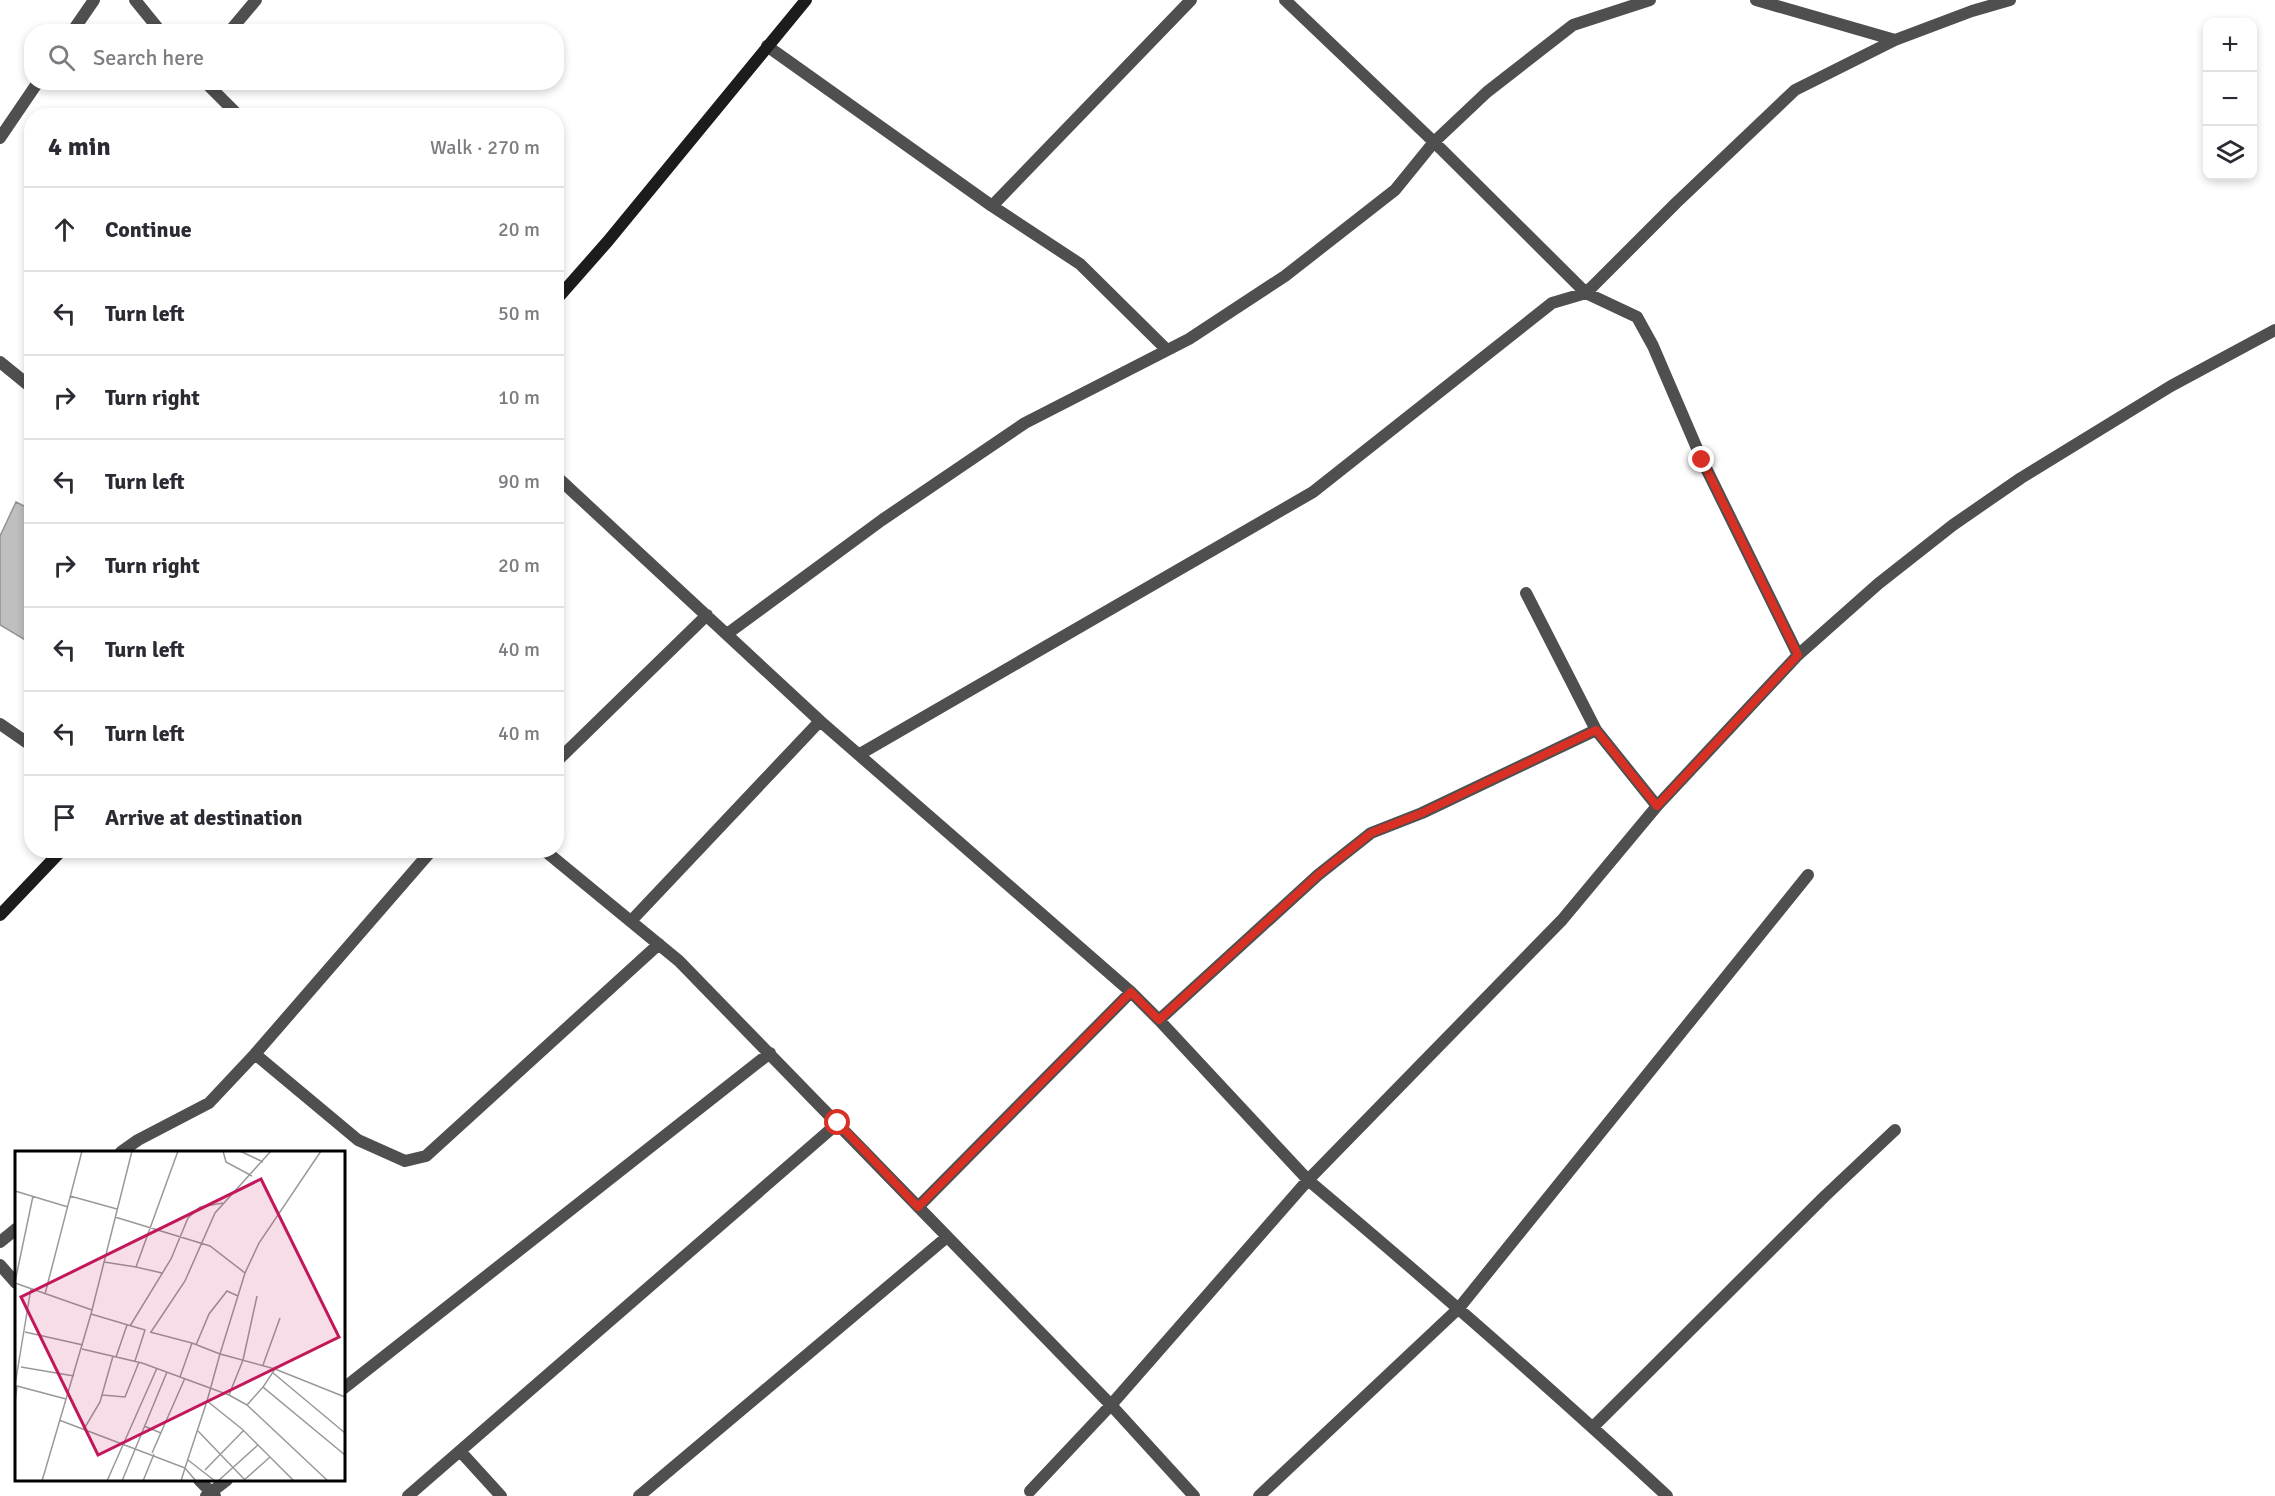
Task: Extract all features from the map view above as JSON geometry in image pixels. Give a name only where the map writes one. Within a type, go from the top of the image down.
[{"type":"street","points":[[78,24],[94,0]]},
{"type":"street","points":[[135,0],[154,24]]},
{"type":"street","points":[[236,24],[256,0]]},
{"type":"street","points":[[564,291],[608,241],[806,0]]},
{"type":"street","points":[[992,206],[1191,0]]},
{"type":"street","points":[[1285,0],[1434,142],[1586,293],[1637,317],[1653,346],[1702,460],[1798,655]]},
{"type":"street","points":[[727,634],[882,520],[1025,423],[1189,339],[1285,276],[1395,190],[1434,142],[1487,92],[1573,24],[1650,0]]},
{"type":"street","points":[[1756,0],[1895,40]]},
{"type":"street","points":[[860,754],[1313,492],[1552,303],[1586,293],[1676,202],[1795,90],[1895,40],[1972,11],[2010,0]]},
{"type":"street","points":[[767,46],[992,206],[1080,264],[1167,350]]},
{"type":"street","points":[[0,138],[33,90]]},
{"type":"street","points":[[213,90],[231,108]]},
{"type":"street","points":[[1030,1494],[1308,1180],[1562,920],[1657,806],[1798,655],[1878,584],[1953,525],[2011,485],[2171,386],[2275,330]]},
{"type":"street","points":[[0,362],[24,382]]},
{"type":"street","points":[[564,483],[820,721],[1131,992],[1308,1180],[1459,1308],[1667,1496]]},
{"type":"street","points":[[1526,593],[1596,730],[1657,806]]},
{"type":"street","points":[[564,754],[707,615]]},
{"type":"street","points":[[632,921],[820,721]]},
{"type":"street","points":[[0,724],[24,740]]},
{"type":"street","points":[[1159,1020],[1318,875],[1371,833],[1422,813],[1596,730]]},
{"type":"street","points":[[0,915],[54,858]]},
{"type":"street","points":[[122,1151],[138,1140],[208,1103],[255,1054],[425,858]]},
{"type":"street","points":[[554,858],[679,960],[1111,1405],[1194,1496]]},
{"type":"street","points":[[1259,1496],[1459,1308],[1808,875]]},
{"type":"street","points":[[255,1054],[358,1140],[405,1161],[426,1156],[660,944]]},
{"type":"street","points":[[918,1207],[1131,992]]},
{"type":"street","points":[[345,1387],[770,1053]]},
{"type":"street","points":[[408,1496],[838,1123]]},
{"type":"street","points":[[1593,1427],[1825,1196],[1895,1130]]},
{"type":"street","points":[[0,1242],[15,1230]]},
{"type":"street","points":[[639,1496],[947,1237]]},
{"type":"street","points":[[0,1265],[15,1282]]},
{"type":"street","points":[[460,1451],[501,1496]]},
{"type":"street","points":[[200,1481],[210,1495],[224,1481]]},
{"type":"building","points":[[16,502],[24,506],[24,639],[0,625],[0,536]]},
{"type":"route","points":[[838,1123],[918,1207],[1131,992],[1159,1020],[1318,875],[1371,833],[1422,813],[1596,730],[1657,806],[1798,655],[1702,460]]}]
